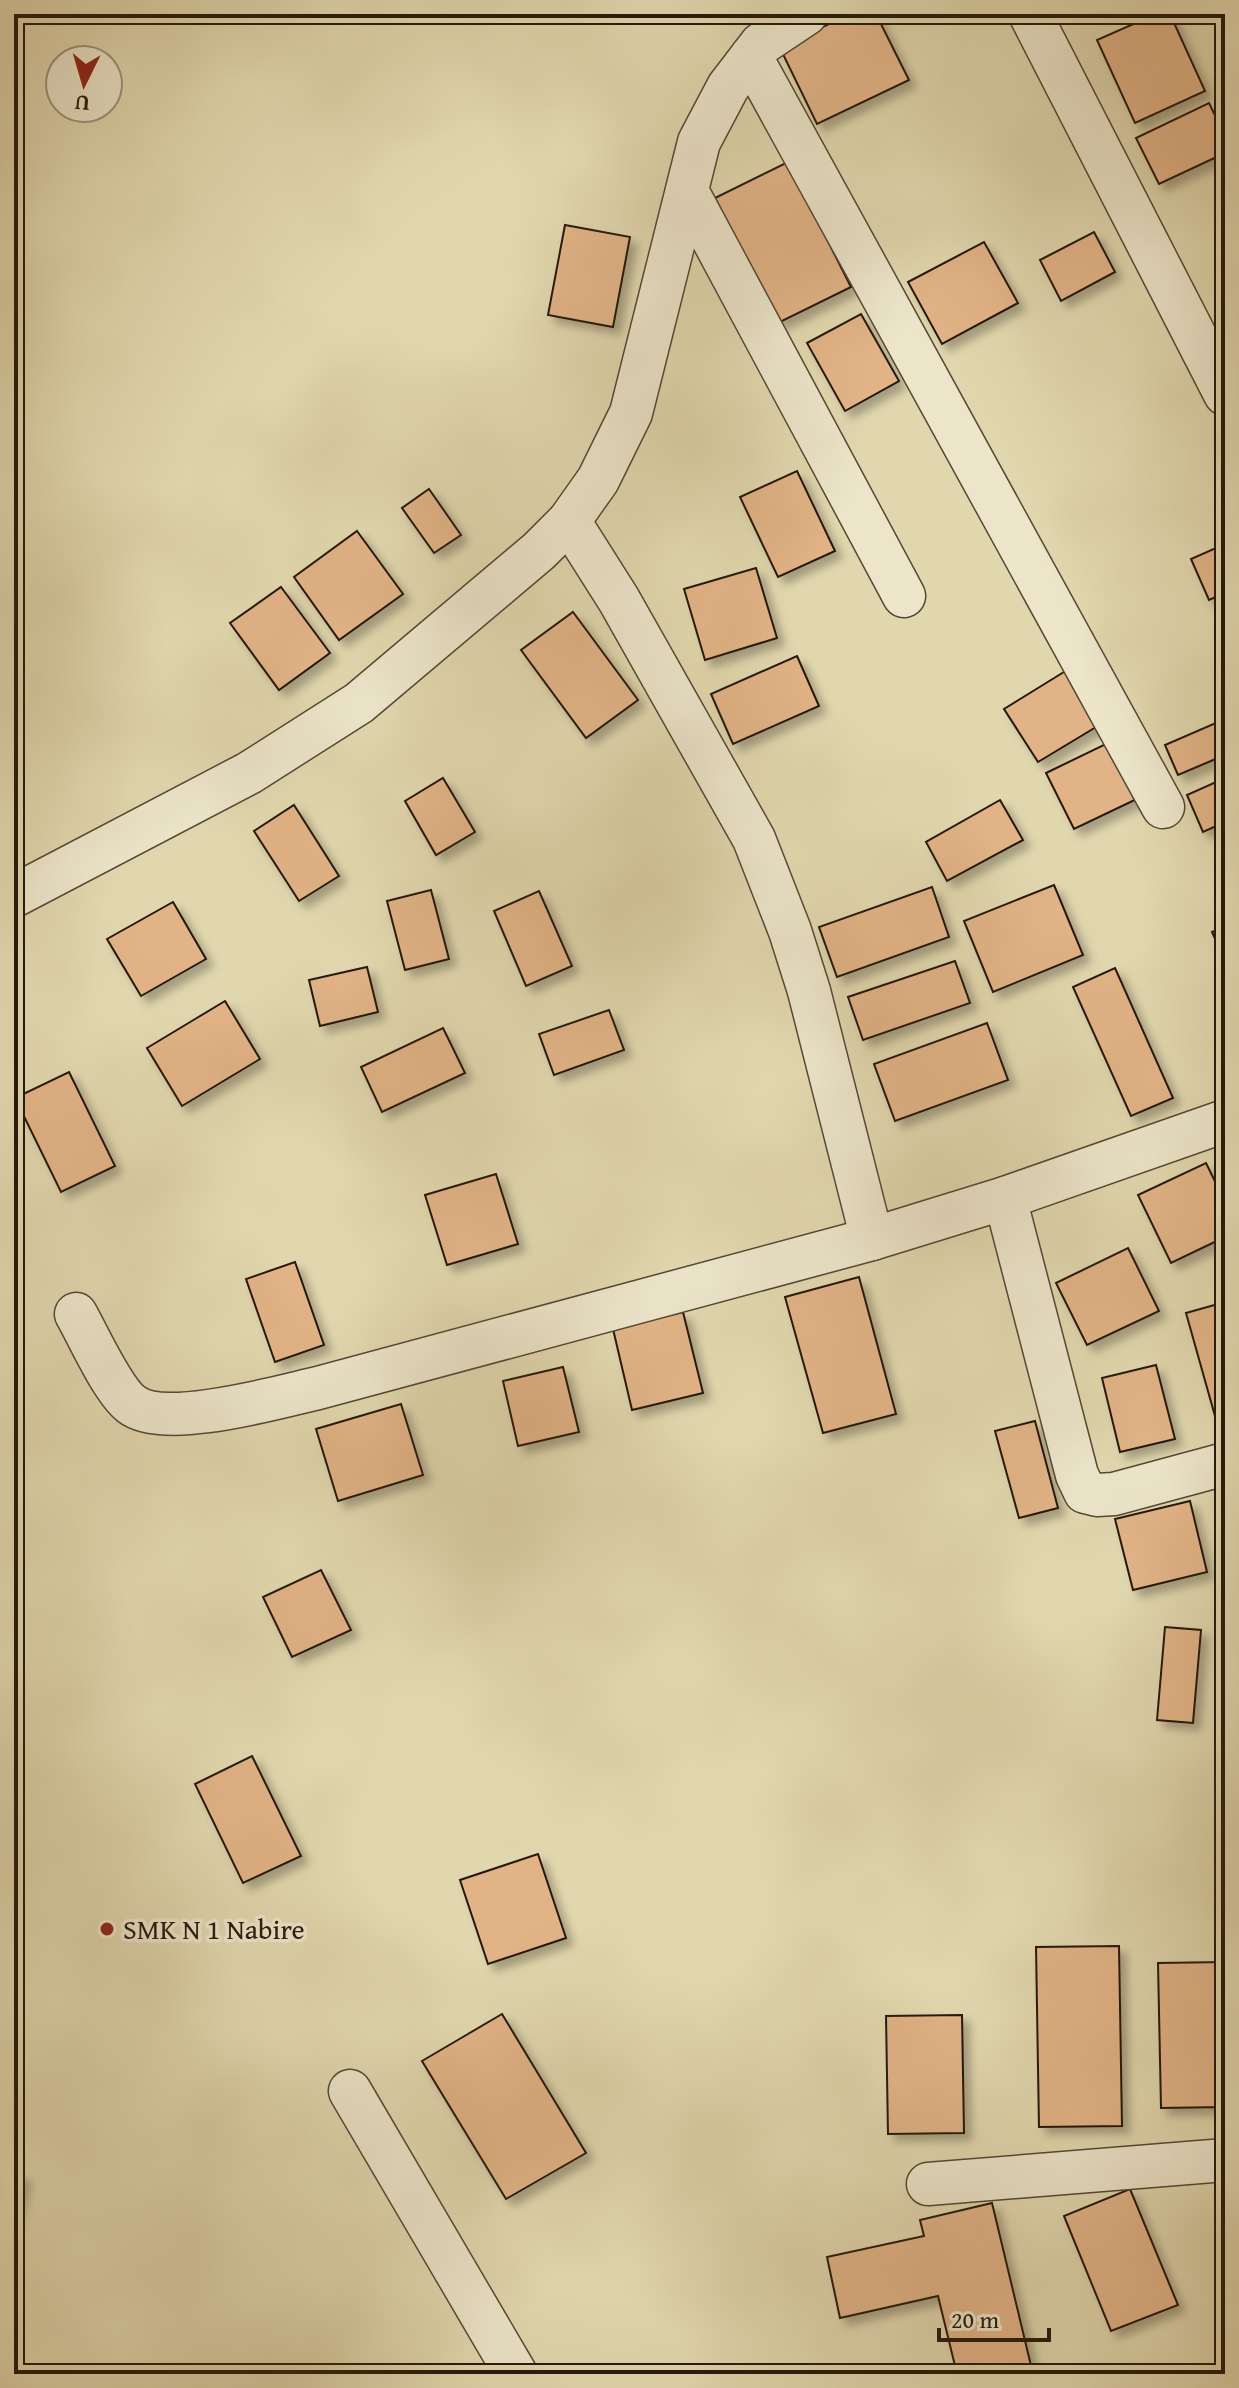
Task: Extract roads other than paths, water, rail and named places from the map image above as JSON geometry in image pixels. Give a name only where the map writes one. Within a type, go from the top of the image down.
[{"type":"street","points":[[14,896],[249,773],[359,703],[539,551],[569,521],[598,480],[631,413],[699,142],[715,108],[761,44],[806,14]]},
{"type":"street","points":[[1030,14],[1225,394]]},
{"type":"street","points":[[751,57],[1163,807]]},
{"type":"street","points":[[687,191],[904,596]]},
{"type":"street","points":[[569,521],[619,600],[754,839],[790,931],[809,991],[872,1239]]},
{"type":"street","points":[[76,1314],[115,1384],[130,1404],[151,1413],[184,1414],[258,1402],[872,1239],[1005,1198],[1225,1121]]},
{"type":"street","points":[[1005,1198],[1077,1475],[1085,1492],[1105,1496],[1225,1464]]},
{"type":"street","points":[[350,2091],[516,2374]]},
{"type":"street","points":[[928,2184],[1225,2160]]},
{"type":"place","name":"SMK N 1 Nabire","points":[[107,1929]]}]
